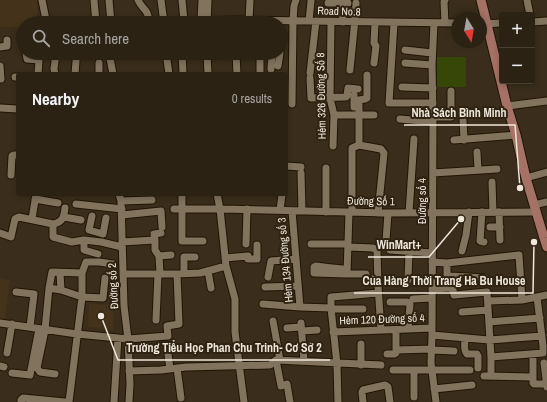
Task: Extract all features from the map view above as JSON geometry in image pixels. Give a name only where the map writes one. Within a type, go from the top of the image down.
[{"type":"main road","points":[[481,0],[482,12]]},
{"type":"main road","points":[[487,35],[516,135],[526,178],[546,241]]},
{"type":"street","points":[[42,0],[45,16]]},
{"type":"street","points":[[94,0],[95,16]]},
{"type":"street","points":[[109,0],[110,16]]},
{"type":"street","points":[[138,0],[146,10],[148,16]]},
{"type":"street","points":[[161,0],[163,16]]},
{"type":"street","points":[[182,0],[182,16]]},
{"type":"street","points":[[202,0],[204,16]]},
{"type":"street","points":[[206,16],[208,0]]},
{"type":"street","points":[[249,16],[250,0]]},
{"type":"street","points":[[292,104],[293,21],[296,0]]},
{"type":"street","points":[[445,0],[445,23]]},
{"type":"street","points":[[527,0],[529,12]]},
{"type":"street","points":[[311,1],[313,21],[310,76],[311,98],[346,97],[348,88],[356,92],[359,145]]},
{"type":"street","points":[[328,3],[351,3]]},
{"type":"street","points":[[343,22],[351,3]]},
{"type":"street","points":[[350,70],[355,22],[351,3]]},
{"type":"street","name":"Road No.8","points":[[288,21],[451,23]]},
{"type":"street","points":[[535,22],[547,21]]},
{"type":"street","name":"Hẻm 326 Đường Số 8","points":[[331,22],[330,98],[334,115],[333,146]]},
{"type":"street","points":[[374,63],[376,46],[374,43],[375,23]]},
{"type":"street","points":[[394,23],[389,103],[433,103]]},
{"type":"street","name":"Đường số 4","points":[[434,23],[432,53],[432,370],[436,402]]},
{"type":"street","points":[[487,24],[499,23]]},
{"type":"street","points":[[0,47],[7,46],[7,40]]},
{"type":"street","points":[[405,50],[432,53]]},
{"type":"street","points":[[38,72],[39,60]]},
{"type":"street","points":[[55,60],[55,72]]},
{"type":"street","points":[[110,60],[113,72]]},
{"type":"street","points":[[167,60],[169,72]]},
{"type":"street","points":[[182,60],[183,72]]},
{"type":"street","points":[[207,60],[208,72]]},
{"type":"street","points":[[236,60],[237,72]]},
{"type":"street","points":[[260,60],[260,72]]},
{"type":"street","points":[[274,60],[276,70]]},
{"type":"street","points":[[276,70],[278,60]]},
{"type":"street","points":[[75,72],[76,62]]},
{"type":"street","points":[[99,63],[99,72]]},
{"type":"street","points":[[404,63],[432,65]]},
{"type":"street","points":[[0,66],[1,79]]},
{"type":"street","points":[[357,115],[359,100],[367,98],[367,75]]},
{"type":"street","points":[[402,87],[433,88]]},
{"type":"street","points":[[400,119],[433,120],[451,117],[450,91]]},
{"type":"street","points":[[507,106],[547,101]]},
{"type":"street","points":[[0,108],[16,110]]},
{"type":"street","points":[[334,115],[374,115]]},
{"type":"street","points":[[463,120],[464,140]]},
{"type":"street","points":[[454,140],[516,135]]},
{"type":"street","points":[[409,213],[414,139]]},
{"type":"street","points":[[366,274],[347,271],[352,148],[359,145],[381,149],[384,153],[378,213]]},
{"type":"street","points":[[477,152],[478,170]]},
{"type":"street","points":[[11,175],[12,156],[16,155]]},
{"type":"street","points":[[288,167],[301,170],[302,211]]},
{"type":"street","points":[[326,168],[326,212]]},
{"type":"street","points":[[433,173],[497,169]]},
{"type":"street","points":[[526,178],[547,172]]},
{"type":"street","points":[[492,182],[496,212],[500,227],[500,240]]},
{"type":"street","points":[[182,196],[182,241],[203,241]]},
{"type":"street","points":[[217,196],[226,266],[234,299],[235,332],[244,402]]},
{"type":"street","points":[[280,210],[282,196]]},
{"type":"street","points":[[32,219],[36,197],[58,203]]},
{"type":"street","points":[[120,198],[152,200]]},
{"type":"street","name":"Đường số 2","points":[[120,198],[122,212],[124,306],[128,339],[129,402]]},
{"type":"street","name":"Đường Số 1","points":[[174,209],[247,209],[378,213],[496,212],[535,208],[547,202]]},
{"type":"street","points":[[76,204],[122,212],[161,211],[161,230],[154,234],[155,250],[159,256],[156,320]]},
{"type":"street","points":[[0,234],[11,237],[15,220],[19,217],[53,224],[59,223],[64,217],[65,208]]},
{"type":"street","points":[[246,244],[247,209]]},
{"type":"street","name":"Hẻm 134 Đường số 3","points":[[292,210],[300,307]]},
{"type":"street","points":[[462,251],[470,212]]},
{"type":"street","points":[[482,212],[480,241],[484,242]]},
{"type":"street","points":[[386,241],[388,213]]},
{"type":"street","points":[[92,216],[89,230],[103,234]]},
{"type":"street","points":[[64,217],[81,220]]},
{"type":"street","points":[[101,242],[106,218]]},
{"type":"street","points":[[53,224],[53,237],[72,242],[84,240],[122,245],[155,240]]},
{"type":"street","points":[[490,228],[500,227]]},
{"type":"street","points":[[84,240],[84,250],[98,254]]},
{"type":"street","points":[[311,244],[373,248],[377,250],[378,293],[382,330]]},
{"type":"street","points":[[225,258],[248,256],[248,259],[257,260],[257,245]]},
{"type":"street","points":[[390,250],[432,253]]},
{"type":"street","points":[[408,280],[409,252]]},
{"type":"street","points":[[159,256],[171,255]]},
{"type":"street","points":[[432,262],[447,263],[520,255],[522,300]]},
{"type":"street","points":[[0,322],[78,334],[128,339],[168,336],[167,326],[179,324],[181,273],[184,257],[194,257]]},
{"type":"street","points":[[268,277],[271,261],[296,260]]},
{"type":"street","points":[[68,402],[78,334],[82,297],[82,274],[86,262],[113,264]]},
{"type":"street","points":[[447,263],[447,273],[450,276],[485,278]]},
{"type":"street","points":[[123,274],[200,272],[226,266]]},
{"type":"street","points":[[208,271],[211,288]]},
{"type":"street","points":[[55,374],[40,372],[37,368],[52,272],[82,274]]},
{"type":"street","points":[[60,273],[61,290]]},
{"type":"street","points":[[49,288],[61,290],[82,297],[104,298],[105,278]]},
{"type":"street","points":[[265,287],[298,286]]},
{"type":"street","points":[[432,289],[450,288],[453,290],[454,295],[487,292],[491,356],[487,376],[533,376]]},
{"type":"street","points":[[16,292],[34,294],[30,327]]},
{"type":"street","points":[[338,402],[337,364],[331,297],[378,293]]},
{"type":"street","points":[[488,300],[522,300],[547,295]]},
{"type":"street","points":[[491,356],[533,354],[544,348],[537,297]]},
{"type":"street","points":[[413,299],[432,298]]},
{"type":"street","points":[[390,302],[407,302],[410,304],[408,329]]},
{"type":"street","points":[[263,304],[331,309],[363,308]]},
{"type":"street","points":[[462,312],[488,310]]},
{"type":"street","points":[[489,322],[540,318]]},
{"type":"street","points":[[273,321],[281,386],[288,384],[290,402]]},
{"type":"street","points":[[7,354],[12,324]]},
{"type":"street","points":[[301,327],[304,361]]},
{"type":"street","points":[[286,328],[301,327],[317,330]]},
{"type":"street","points":[[12,373],[30,375],[42,329]]},
{"type":"street","name":"Hẻm 120 Đường số 4","points":[[333,332],[408,329],[465,338],[490,340],[542,336]]},
{"type":"street","points":[[387,354],[395,354],[396,330]]},
{"type":"street","points":[[114,402],[118,338]]},
{"type":"street","points":[[465,338],[465,352],[467,354],[477,354],[478,368]]},
{"type":"street","points":[[361,344],[361,365]]},
{"type":"street","points":[[396,350],[454,351]]},
{"type":"street","points":[[168,354],[181,398]]},
{"type":"street","points":[[533,354],[534,384],[547,386],[544,363]]},
{"type":"street","points":[[129,371],[161,370],[186,367],[270,365],[278,360],[381,366]]},
{"type":"street","points":[[392,370],[470,370]]},
{"type":"street","points":[[414,370],[414,397]]},
{"type":"street","points":[[363,402],[362,390],[386,385],[388,387],[390,402]]},
{"type":"street","points":[[434,389],[472,385]]},
{"type":"street","points":[[22,400],[65,402]]},
{"type":"shaded area","points":[[0,0],[37,0],[37,16],[16,16],[16,27],[0,27]]},
{"type":"shaded area","points":[[0,278],[10,280],[5,319],[0,319]]},
{"type":"shaded area","points":[[89,304],[114,305],[113,330],[88,327]]},
{"type":"green space","points":[[437,57],[466,57],[466,87],[437,87]]},
{"type":"place","name":"Nhà Sách Bình Minh","points":[[520,188]]},
{"type":"place","name":"WinMart+","points":[[461,219]]},
{"type":"place","name":"Của Hàng Thời Trang Ha Bu House","points":[[534,242]]},
{"type":"place","name":"Trường Tiểu Học Phan Chu Trinh- Cơ Sở 2","points":[[101,316]]}]
